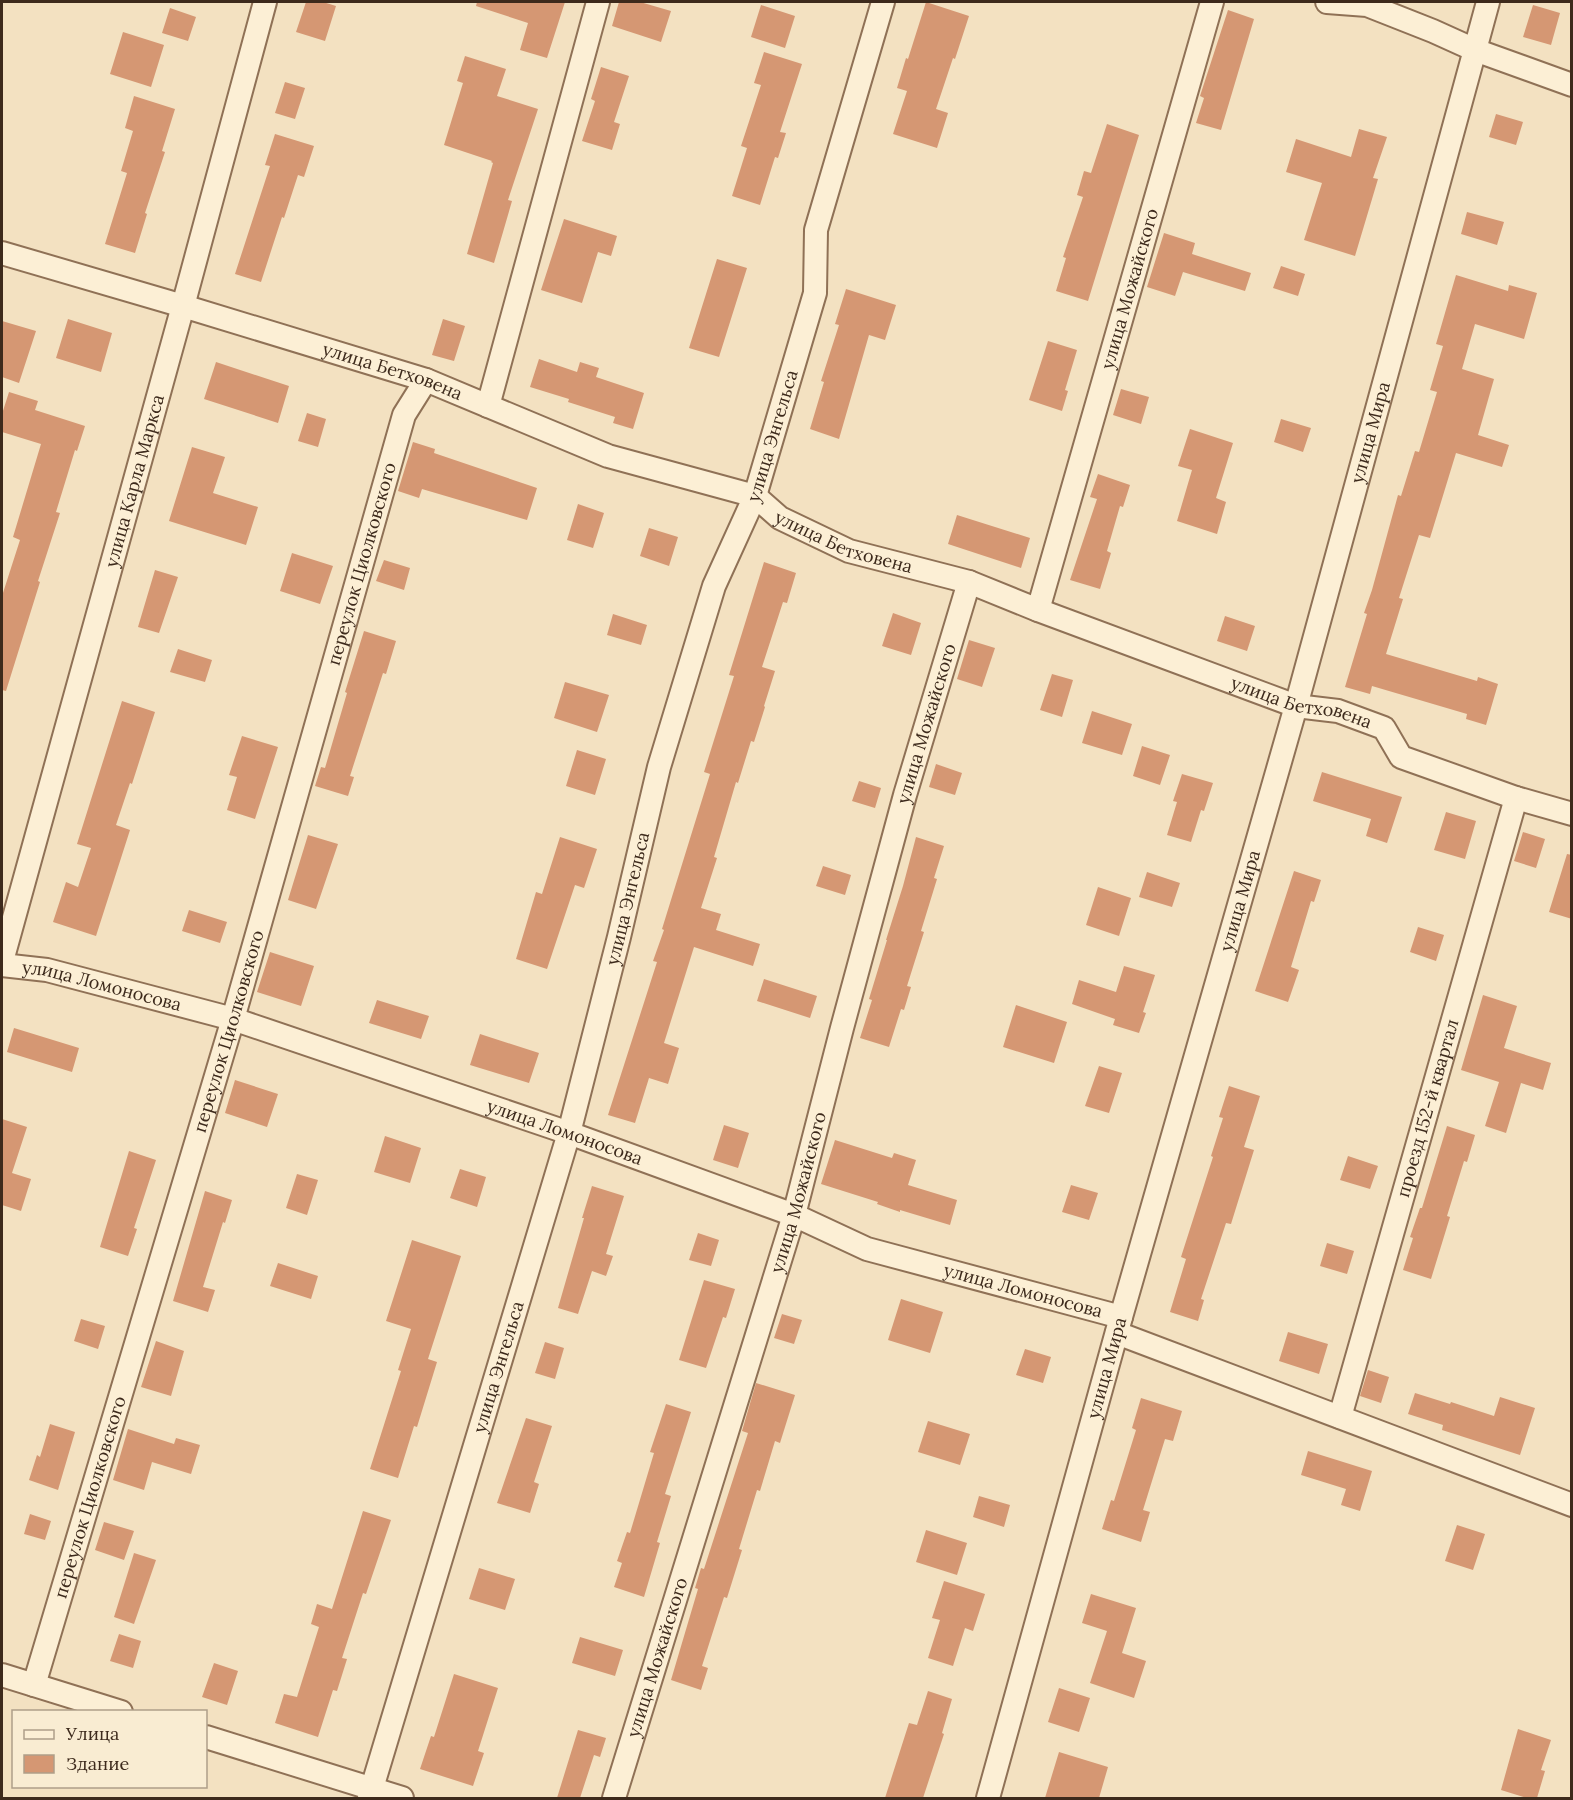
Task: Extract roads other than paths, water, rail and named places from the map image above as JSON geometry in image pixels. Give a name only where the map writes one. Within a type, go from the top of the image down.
[{"type":"street","name":"улица Карла Маркса","points":[[2,961],[265,2]]},
{"type":"street","points":[[488,406],[598,2]]},
{"type":"street","name":"улица Энгельса","points":[[371,1794],[569,1132],[619,937],[659,767],[714,586],[755,496],[815,293],[816,230],[883,2]]},
{"type":"street","name":"улица Можайского","points":[[1038,610],[1212,2]]},
{"type":"street","points":[[1327,2],[1367,5],[1475,50],[1572,85]]},
{"type":"street","name":"улица Мира","points":[[988,1798],[1119,1325],[1296,706],[1488,2]]},
{"type":"street","name":"улица Бетховена","points":[[2,253],[426,380],[608,456],[755,496],[780,518],[849,551],[969,582],[1296,706],[1338,711],[1384,728],[1401,757],[1516,798],[1572,814]]},
{"type":"street","name":"переулок Циолковского","points":[[34,1685],[233,1019],[404,415],[426,380]]},
{"type":"street","name":"улица Можайского","points":[[614,1798],[794,1215],[905,795],[969,582]]},
{"type":"street","name":"проезд 152-й квартал","points":[[1340,1417],[1516,798]]},
{"type":"street","name":"улица Ломоносова","points":[[2,965],[46,970],[233,1019],[569,1132],[794,1215],[867,1249],[1119,1325],[1340,1417],[1572,1505]]},
{"type":"street","points":[[2,1675],[115,1710]]},
{"type":"street","points":[[207,1737],[371,1794],[402,1798]]}]
